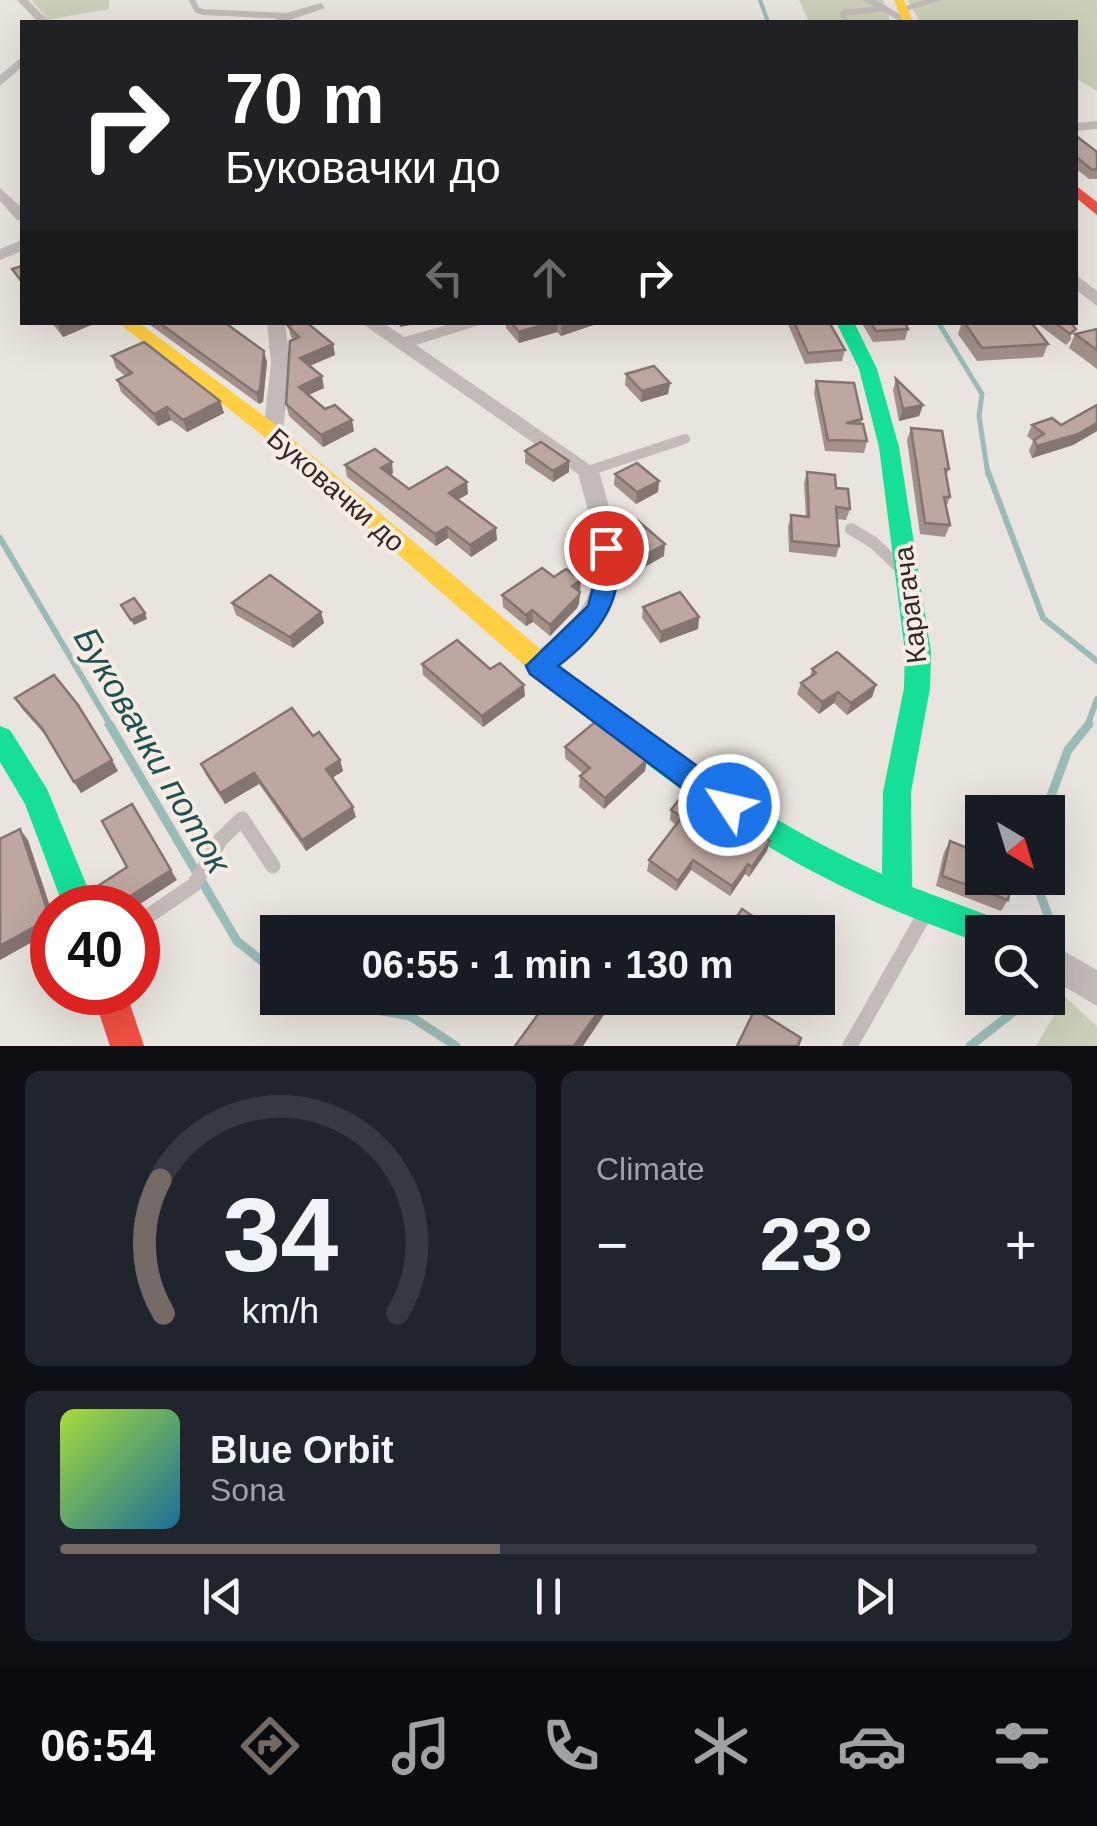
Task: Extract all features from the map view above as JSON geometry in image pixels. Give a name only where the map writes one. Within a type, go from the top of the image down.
[{"type":"street","points":[[22,0],[42,20]]},
{"type":"street","points":[[868,0],[898,10],[938,0]]},
{"type":"street","points":[[283,19],[321,6]]},
{"type":"street","points":[[0,82],[20,62]]},
{"type":"street","points":[[0,192],[20,215]]},
{"type":"street","points":[[1078,193],[1097,210]]},
{"type":"street","points":[[1078,281],[1097,301]]},
{"type":"street","name":"Буковачки до","points":[[130,325],[273,433],[539,666],[747,817],[815,858],[965,922]]},
{"type":"street","points":[[273,433],[280,372],[281,341],[277,325]]},
{"type":"street","points":[[372,325],[588,471],[606,548],[609,572],[605,595],[588,625],[539,666]]},
{"type":"street","points":[[403,343],[469,325]]},
{"type":"street","name":"Карагача","points":[[846,325],[868,369],[889,448],[919,672],[897,792],[897,896]]},
{"type":"street","points":[[0,738],[26,773],[71,885]]},
{"type":"street","points":[[1065,968],[1092,984]]},
{"type":"street","points":[[117,1015],[127,1046]]},
{"type":"lane","points":[[192,0],[197,10],[204,12],[283,19]]},
{"type":"lane","points":[[845,20],[843,12],[898,10]]},
{"type":"lane","points":[[588,471],[685,440]]},
{"type":"lane","points":[[851,529],[888,556],[908,581]]},
{"type":"lane","points":[[160,907],[199,880],[220,839],[242,820],[273,866]]},
{"type":"lane","points":[[850,1046],[928,908]]},
{"type":"green space","points":[[32,0],[109,0],[109,9],[47,20]]},
{"type":"green space","points":[[799,0],[883,0],[890,20],[808,20]]},
{"type":"green space","points":[[908,0],[1097,0],[1097,91],[1078,80],[1078,20],[919,20]]},
{"type":"green space","points":[[1065,997],[1097,1026],[1097,1046],[1036,1046],[1054,1015],[1065,1015]]},
{"type":"building","points":[[1078,137],[1097,152],[1097,169],[1092,170],[1078,158]]},
{"type":"building","points":[[162,325],[228,325],[264,351],[260,390],[256,393]]},
{"type":"building","points":[[310,325],[333,344],[300,358],[322,376],[299,387],[325,409],[335,405],[352,420],[321,435],[286,404],[290,341],[299,337],[288,326]]},
{"type":"building","points":[[513,325],[542,325],[519,332]]},
{"type":"building","points":[[795,325],[831,325],[845,350],[808,353]]},
{"type":"building","points":[[872,325],[906,325],[908,329],[876,331]]},
{"type":"building","points":[[966,325],[1033,325],[1048,344],[982,348]]},
{"type":"building","points":[[1058,325],[1073,325],[1076,329],[1070,334]]},
{"type":"building","points":[[1097,329],[1097,350],[1075,334]]},
{"type":"building","points":[[144,342],[220,401],[183,420],[167,407],[154,414],[117,380],[132,373],[112,356]]},
{"type":"building","points":[[654,366],[670,383],[642,391],[626,374]]},
{"type":"building","points":[[896,379],[923,405],[903,409]]},
{"type":"building","points":[[816,381],[854,383],[862,419],[846,423],[863,424],[867,441],[828,440]]},
{"type":"building","points":[[1097,405],[1097,423],[1078,434],[1037,446],[1034,440],[1044,434],[1032,425],[1052,418],[1061,425]]},
{"type":"building","points":[[911,428],[942,431],[949,469],[945,469],[950,497],[944,497],[950,525],[925,523]]},
{"type":"building","points":[[541,442],[569,461],[553,471],[525,451]]},
{"type":"building","points":[[375,449],[392,462],[381,468],[409,489],[447,467],[467,482],[449,493],[496,528],[470,545],[447,527],[435,534],[345,465]]},
{"type":"building","points":[[637,463],[659,481],[637,492],[615,474]]},
{"type":"building","points":[[807,472],[835,475],[836,488],[848,489],[850,509],[836,507],[839,546],[792,541],[791,515],[809,517]]},
{"type":"building","points":[[637,520],[665,544],[642,557],[625,542],[620,529]]},
{"type":"building","points":[[542,568],[554,577],[566,569],[581,580],[572,586],[580,592],[578,596],[550,625],[532,610],[526,615],[502,595]]},
{"type":"building","points":[[270,575],[321,612],[290,637],[232,603]]},
{"type":"building","points":[[680,592],[699,617],[661,632],[643,607]]},
{"type":"building","points":[[134,598],[145,613],[131,620],[121,605]]},
{"type":"building","points":[[457,640],[490,669],[500,663],[524,685],[482,716],[422,664]]},
{"type":"building","points":[[837,652],[876,685],[851,703],[838,692],[822,702],[801,683],[816,673],[812,669]]},
{"type":"building","points":[[54,675],[112,760],[74,782],[42,728],[15,698]]},
{"type":"building","points":[[292,708],[313,736],[319,732],[340,760],[326,769],[353,807],[302,840],[254,773],[220,793],[201,764]]},
{"type":"building","points":[[595,722],[647,760],[605,798],[580,776],[590,768],[565,747]]},
{"type":"building","points":[[688,788],[770,841],[752,867],[748,864],[732,886],[693,860],[678,881],[649,860],[682,817],[671,810]]},
{"type":"building","points":[[132,804],[171,870],[148,885],[100,885],[127,867],[102,821]]},
{"type":"building","points":[[20,829],[39,885],[30,885],[30,929],[0,946],[0,839]]},
{"type":"building","points":[[950,841],[965,847],[965,884],[942,876]]},
{"type":"building","points":[[538,1015],[596,1015],[574,1046],[515,1046]]},
{"type":"building","points":[[752,1015],[765,1015],[801,1038],[798,1046],[737,1046]]},
{"type":"waterway","points":[[760,0],[767,20]]},
{"type":"waterway","points":[[940,325],[982,394],[979,416],[988,475]]},
{"type":"waterway","points":[[988,472],[1043,618],[1097,661]]},
{"type":"waterway","name":"Буковачки поток","points":[[0,538],[111,726]]},
{"type":"waterway","points":[[1087,726],[1097,699]]},
{"type":"waterway","name":"Буковачки поток","points":[[109,724],[237,941],[260,960]]},
{"type":"waterway","points":[[1051,795],[1068,750],[1089,724]]},
{"type":"waterway","points":[[1040,895],[1048,915]]},
{"type":"waterway","name":"Буковачки поток","points":[[404,1015],[456,1046]]},
{"type":"waterway","points":[[970,1046],[1009,1015]]},
{"type":"traffic: fast","points":[[846,325],[868,369],[889,447],[918,652],[917,688],[897,792],[897,896]]},
{"type":"traffic: fast","points":[[531,656],[675,769],[751,820],[830,865],[965,922]]},
{"type":"traffic: fast","points":[[0,738],[37,798],[71,885]]},
{"type":"traffic: slow","points":[[899,0],[907,20]]},
{"type":"traffic: slow","points":[[130,325],[269,430],[531,656]]},
{"type":"traffic: jam","points":[[1078,192],[1097,210]]},
{"type":"traffic: jam","points":[[117,1015],[127,1046]]},
{"type":"route","points":[[606,548],[609,572],[599,610],[569,644],[539,666],[729,805]]}]
